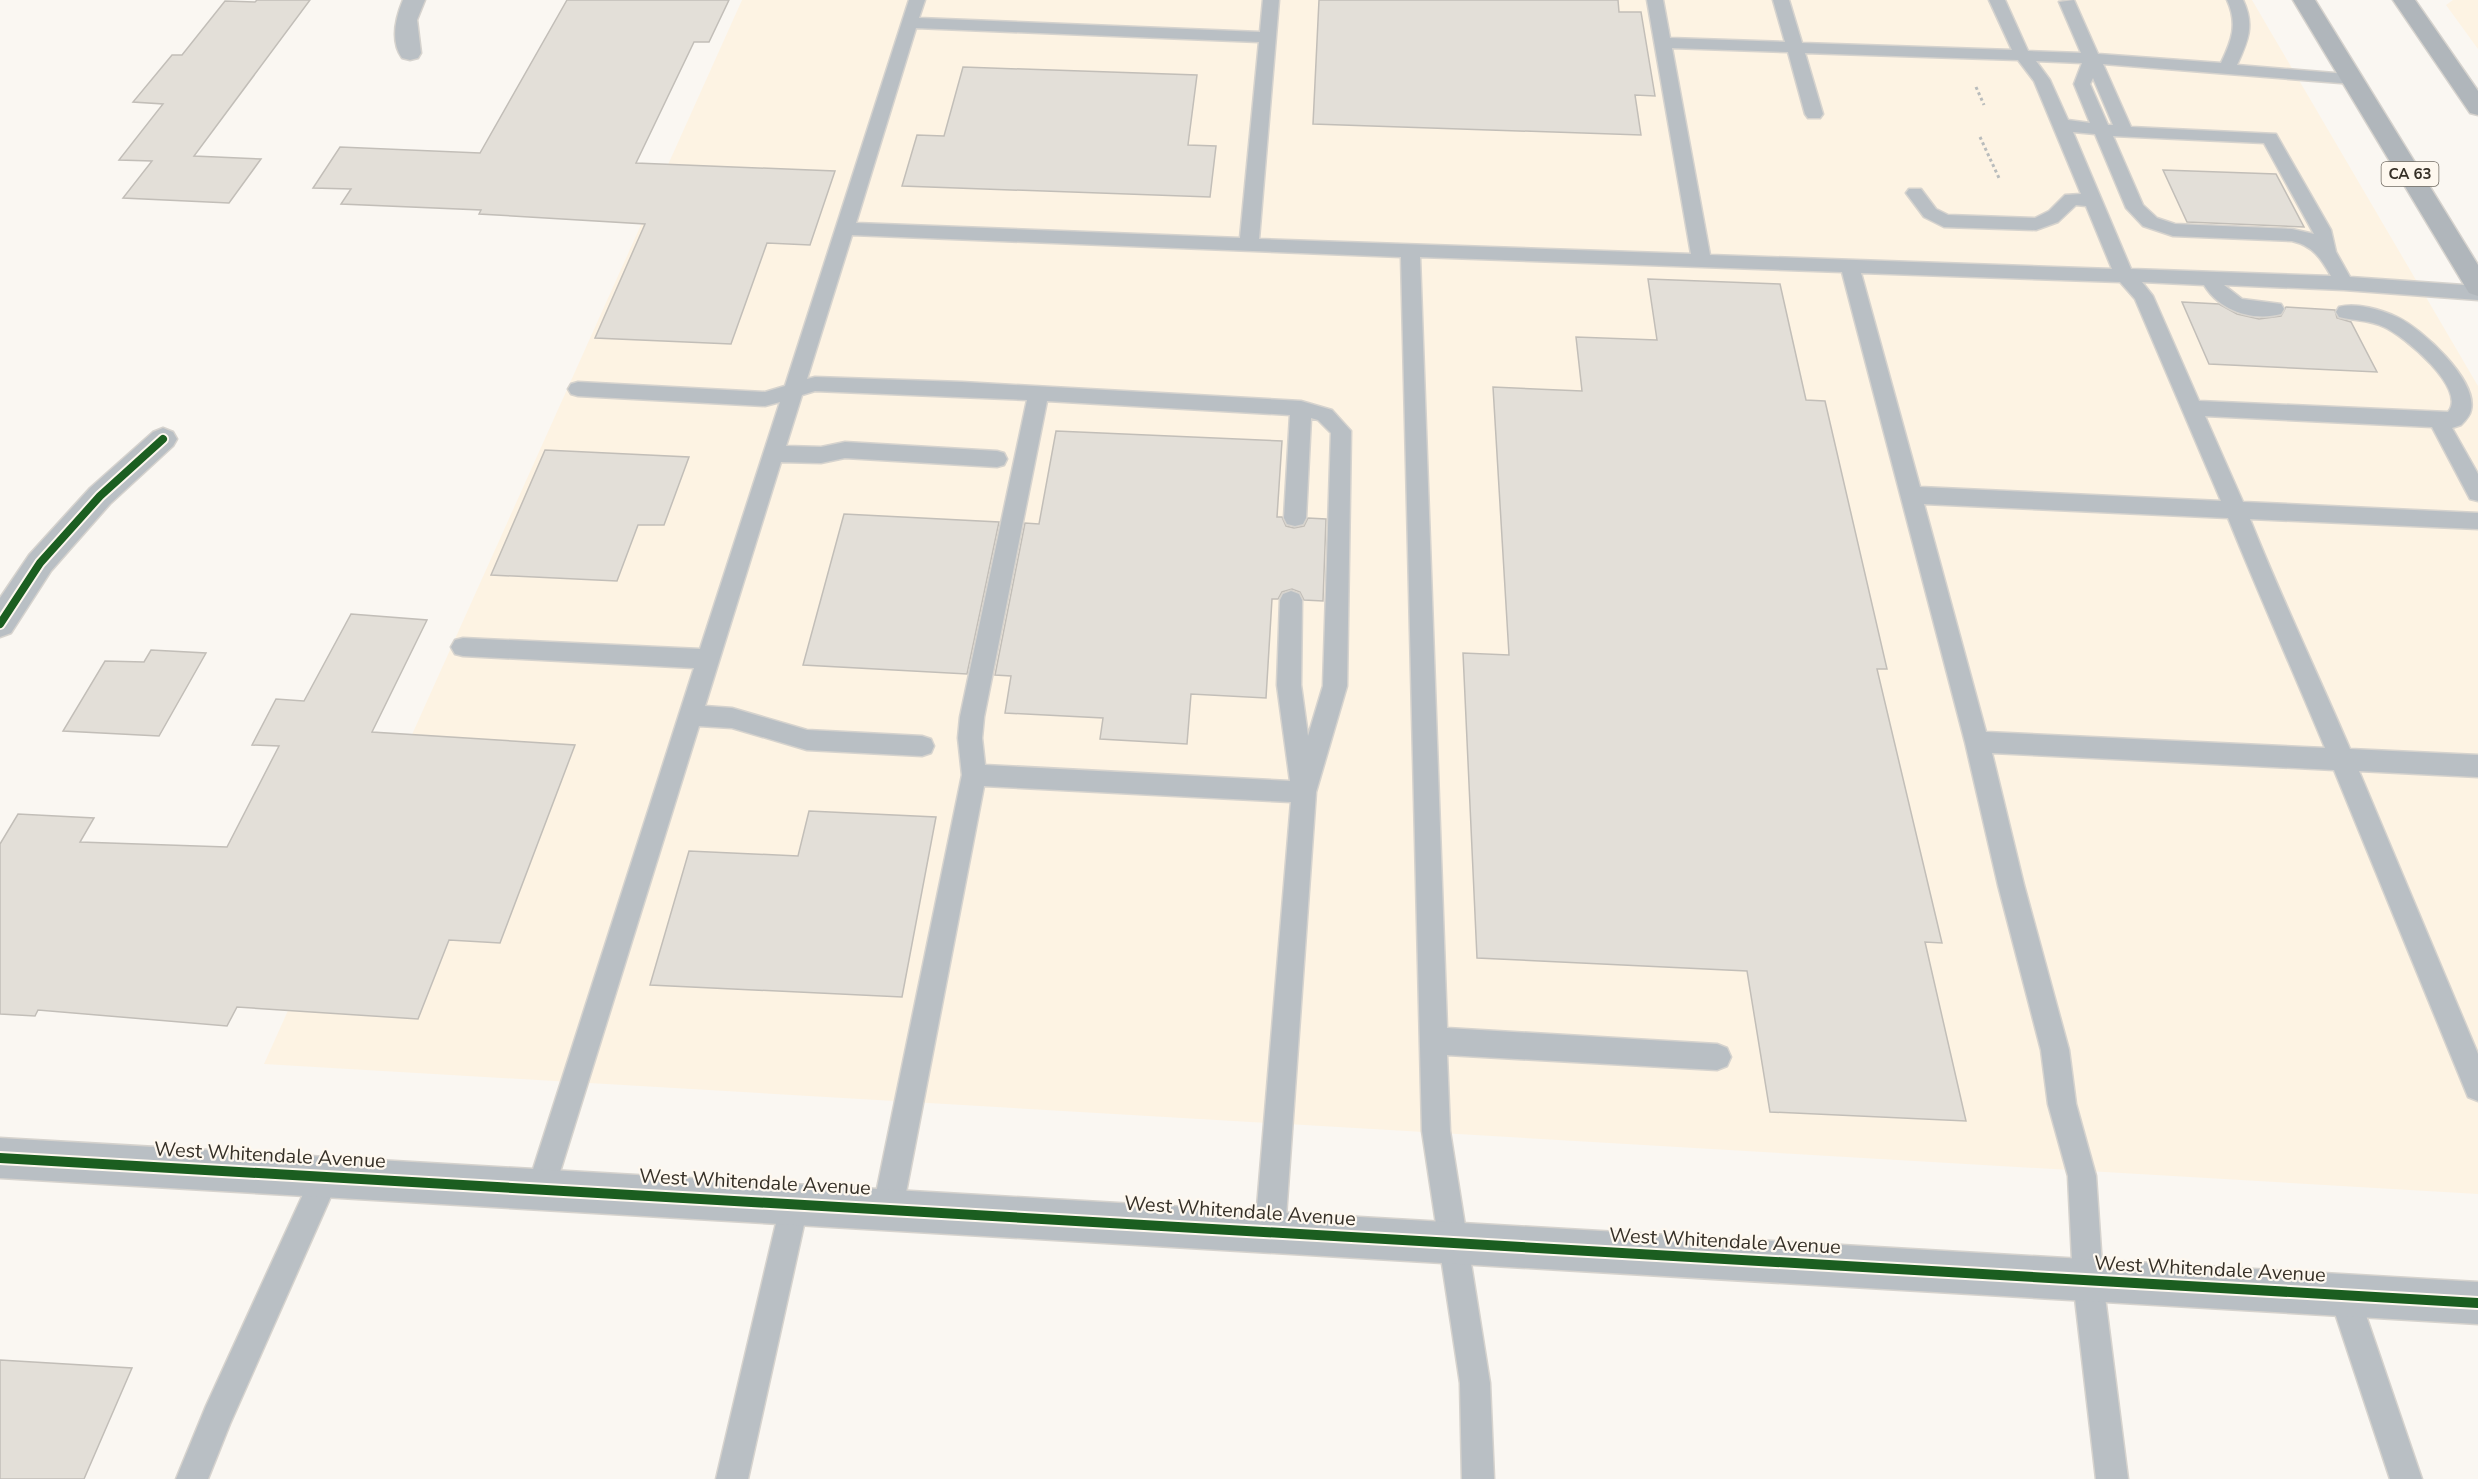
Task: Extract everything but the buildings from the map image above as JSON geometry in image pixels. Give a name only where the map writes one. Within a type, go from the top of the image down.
[{"type":"main road","name":"CA 63","points":[[2304,0],[2478,287]]},
{"type":"main road","points":[[2404,0],[2478,108]]},
{"type":"street","points":[[410,53],[406,20],[414,0]]},
{"type":"street","points":[[0,624],[47,555],[99,496],[163,439]]},
{"type":"street","name":"West Whitendale Avenue","points":[[0,1158],[795,1202],[2478,1303]]},
{"type":"lane","points":[[541,1188],[917,0]]},
{"type":"lane","points":[[1249,245],[1271,0]]},
{"type":"lane","points":[[1655,0],[1702,261]]},
{"type":"lane","points":[[1781,0],[1814,114]]},
{"type":"lane","points":[[1997,0],[2022,55],[2042,80],[2124,274],[2143,296],[2236,510],[2266,586],[2287,628],[2343,759],[2478,1087]]},
{"type":"lane","points":[[2228,69],[2244,28],[2235,0]]},
{"type":"lane","points":[[2067,2],[2125,132]]},
{"type":"lane","points":[[910,22],[1268,37]]},
{"type":"lane","points":[[1662,43],[2092,58],[2353,79]]},
{"type":"lane","points":[[2092,58],[2082,84],[2135,208],[2150,222],[2173,230],[2292,235],[2312,240],[2327,252]]},
{"type":"lane","points":[[2062,125],[2125,132],[2270,138],[2322,230],[2327,252],[2344,283]]},
{"type":"lane","points":[[1916,193],[1930,213],[1944,221],[2036,224],[2049,221],[2071,199],[2093,200]]},
{"type":"lane","points":[[844,229],[1410,251],[2124,274],[2344,283],[2478,293]]},
{"type":"lane","points":[[1410,251],[1436,1131],[1475,1383],[1478,1479]]},
{"type":"lane","points":[[1850,266],[1977,742],[2011,885],[2055,1050],[2062,1104],[2082,1176],[2088,1281],[2112,1479]]},
{"type":"lane","points":[[2210,278],[2218,294],[2227,301],[2242,307],[2274,309]]},
{"type":"lane","points":[[2192,408],[2454,420],[2462,410],[2462,397],[2434,354],[2413,334],[2391,322],[2368,314],[2346,312]]},
{"type":"lane","points":[[578,389],[765,399],[815,384],[1039,393],[1301,408],[1325,415],[1341,431],[1335,686],[1304,792],[1270,1231]]},
{"type":"lane","points":[[888,1208],[974,775],[970,738],[972,717],[1039,393]]},
{"type":"lane","points":[[1295,518],[1301,408]]},
{"type":"lane","points":[[2438,420],[2478,493]]},
{"type":"lane","points":[[773,454],[821,455],[845,450],[997,459]]},
{"type":"lane","points":[[1911,495],[2478,521]]},
{"type":"lane","points":[[1291,600],[1289,685],[1304,792]]},
{"type":"lane","points":[[463,647],[709,659]]},
{"type":"lane","points":[[691,715],[732,718],[807,740],[922,746]]},
{"type":"lane","points":[[1977,742],[2478,766]]},
{"type":"lane","points":[[974,775],[1304,792]]},
{"type":"lane","points":[[1434,1041],[1718,1057]]},
{"type":"lane","points":[[192,1479],[217,1417],[326,1176]]},
{"type":"lane","points":[[732,1479],[795,1202]]},
{"type":"lane","points":[[2344,1295],[2406,1479]]},
{"type":"path","points":[[1976,86],[1984,105]]},
{"type":"path","points":[[1980,137],[1999,178]]},
{"type":"shaded area","points":[[742,0],[2252,0],[2478,386],[2478,1194],[264,1064]]},
{"type":"shaded area","points":[[2453,0],[2478,0],[2478,49],[2446,5]]},
{"type":"cycle path","points":[[0,624],[40,563],[100,496],[163,439]]},
{"type":"cycle path","points":[[0,1158],[2478,1303]]}]
